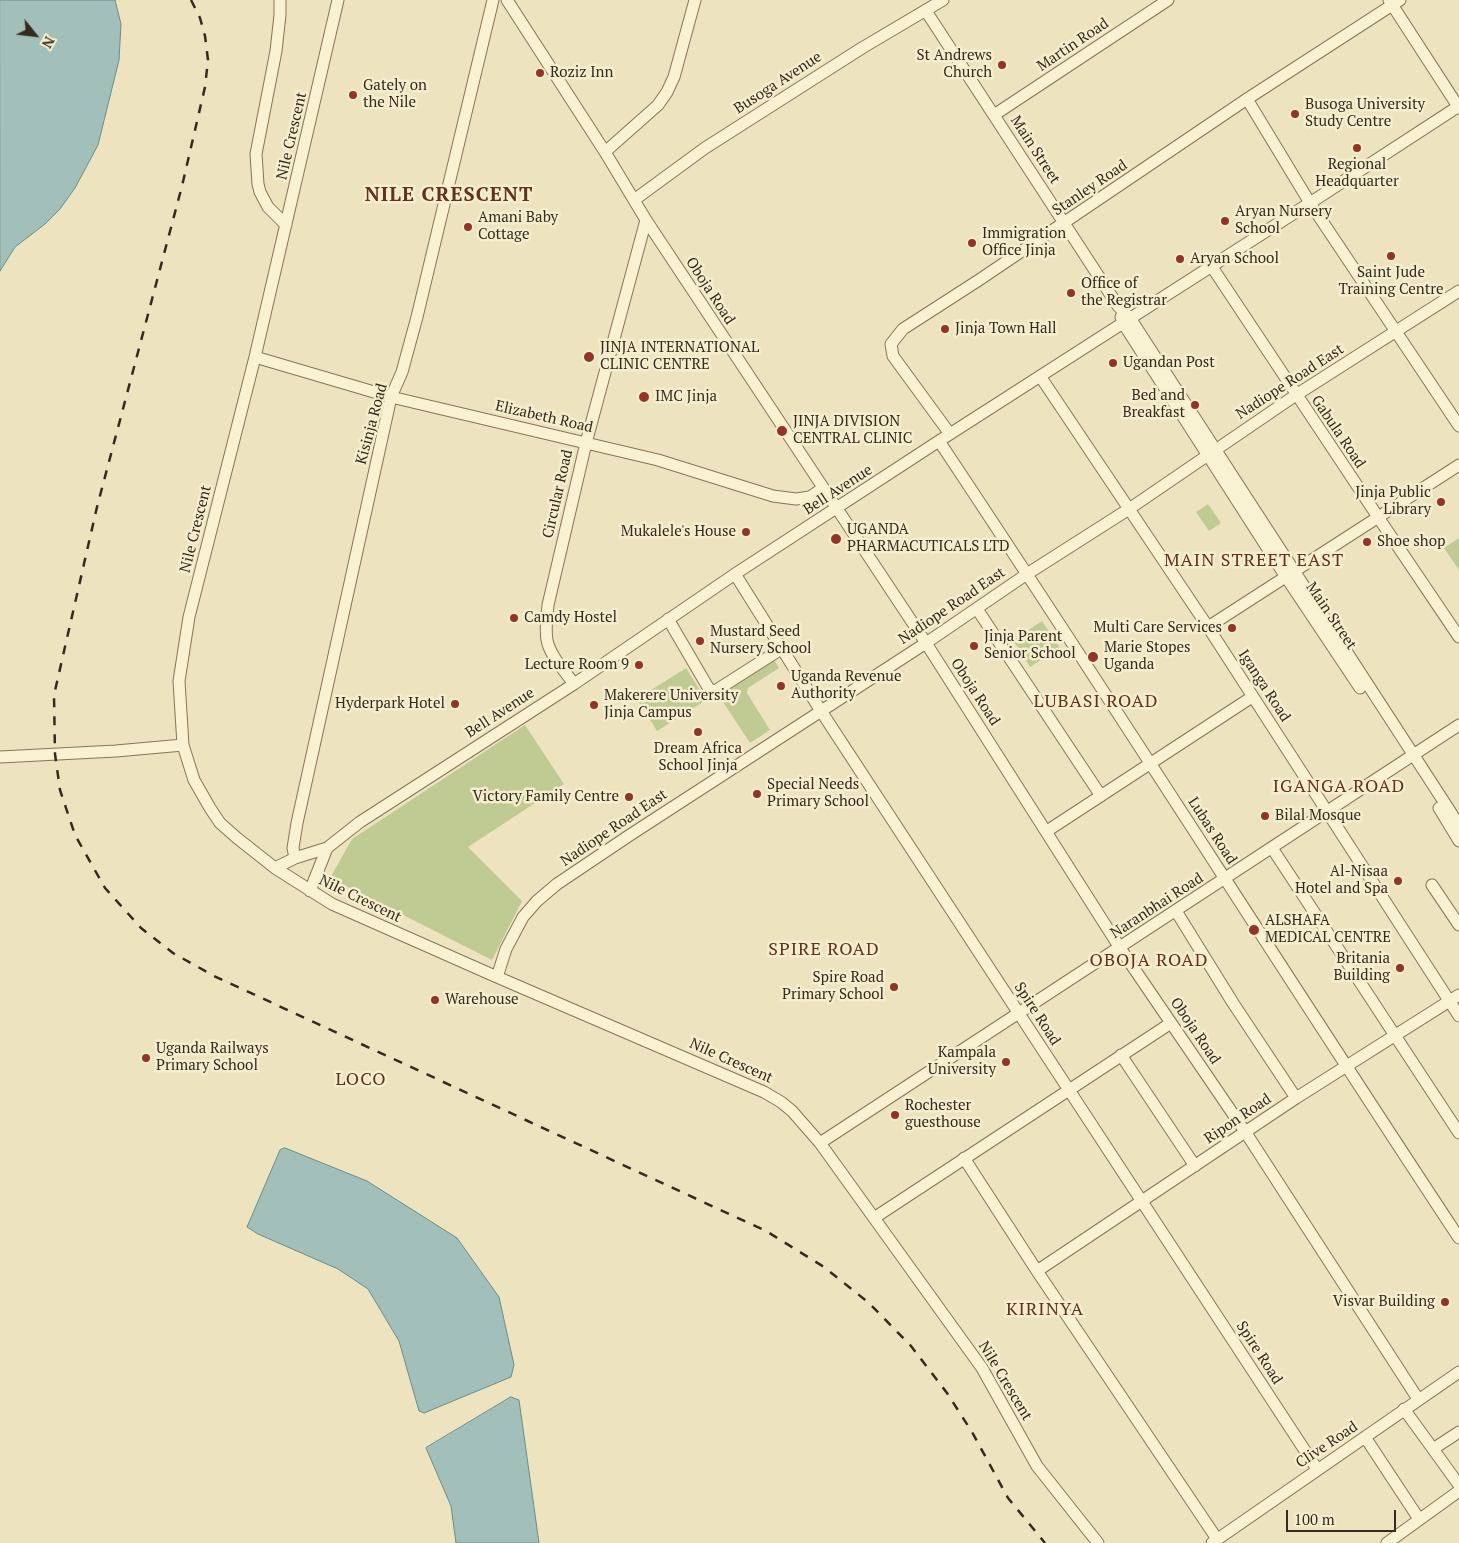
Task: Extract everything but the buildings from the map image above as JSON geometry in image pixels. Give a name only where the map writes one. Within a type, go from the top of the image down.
[{"type":"street","points":[[280,0],[276,51],[256,154],[260,192],[268,206],[286,225]]},
{"type":"street","name":"Nile Crescent","points":[[338,0],[255,357],[189,617],[179,681],[183,745],[194,780],[220,823],[275,868],[310,891],[345,910],[496,977],[764,1092],[792,1111],[820,1143],[982,1368],[1037,1466],[1098,1543]]},
{"type":"street","name":"Kisinja Road","points":[[295,858],[293,848],[296,823],[391,397],[402,372],[417,317],[493,0]]},
{"type":"street","name":"Oboja Road","points":[[507,0],[646,220],[926,643],[1120,948],[1246,1132],[1418,1399]]},
{"type":"street","points":[[604,152],[658,105],[667,92],[674,76],[695,0]]},
{"type":"street","name":"Busoga Avenue","points":[[634,200],[705,148],[862,48],[943,0]]},
{"type":"street","name":"Martin Road","points":[[994,115],[1168,0]]},
{"type":"street","points":[[1393,2],[1459,107]]},
{"type":"street","name":"Stanley Road","points":[[950,434],[893,356],[892,344],[903,329],[1393,2]]},
{"type":"street","name":"Main Street","points":[[926,11],[1290,574],[1410,756],[1458,822]]},
{"type":"street","points":[[1247,99],[1310,203],[1459,426]]},
{"type":"street","name":"Bell Avenue","points":[[327,848],[360,822],[574,684],[735,574],[1126,320],[1212,267],[1459,107]]},
{"type":"street","name":"Circular Road","points":[[574,684],[551,650],[547,640],[548,605],[586,443],[646,220]]},
{"type":"street","name":"Gabula Road","points":[[1212,267],[1459,637]]},
{"type":"street","name":"Nadiope Road East","points":[[496,977],[512,935],[530,909],[545,894],[630,835],[1129,510],[1296,395],[1459,291]]},
{"type":"street","name":"Elizabeth Road","points":[[255,357],[391,397],[658,460],[773,496],[796,499],[810,497],[823,488]]},
{"type":"street","name":"Iganga Road","points":[[1040,376],[1328,812],[1454,998],[1459,1016]]},
{"type":"street","name":"Lubas Road","points":[[939,441],[1028,574],[1459,1238]]},
{"type":"street","points":[[1208,628],[1459,464]]},
{"type":"street","name":"Spire Road","points":[[735,574],[821,711],[1317,1469]]},
{"type":"street","points":[[977,609],[1101,796]]},
{"type":"street","points":[[668,619],[709,689],[712,691],[715,691],[781,649]]},
{"type":"street","points":[[1047,832],[1252,696]]},
{"type":"street","name":"Naranbhai Road","points":[[820,1143],[1225,880],[1459,725]]},
{"type":"street","points":[[0,757],[116,751],[183,745]]},
{"type":"street","name":"Main Street","points":[[1410,756],[1459,840]]},
{"type":"street","points":[[275,868],[295,858],[327,848]]},
{"type":"street","points":[[310,891],[327,848]]},
{"type":"street","points":[[1272,848],[1459,1133]]},
{"type":"street","points":[[1432,885],[1459,925]]},
{"type":"street","points":[[1176,911],[1233,1003],[1296,1098]]},
{"type":"street","name":"Ripon Road","points":[[1037,1271],[1296,1098],[1454,998]]},
{"type":"street","points":[[874,1218],[1171,1023]]},
{"type":"street","points":[[1121,1055],[1195,1166]]},
{"type":"street","points":[[964,1158],[1215,1541]]},
{"type":"street","name":"Clive Road","points":[[1215,1541],[1459,1372]]},
{"type":"street","points":[[1404,1409],[1459,1485]]},
{"type":"street","points":[[1433,1449],[1459,1432]]},
{"type":"street","points":[[1365,1437],[1419,1519]]},
{"type":"street","points":[[1387,1543],[1459,1491]]},
{"type":"green space","points":[[1208,504],[1221,523],[1209,531],[1196,512]]},
{"type":"green space","points":[[1459,538],[1459,570],[1444,548]]},
{"type":"green space","points":[[1042,621],[1060,648],[1030,667],[1013,640]]},
{"type":"green space","points":[[774,660],[779,668],[748,688],[747,693],[770,730],[750,743],[719,696]]},
{"type":"green space","points":[[686,668],[706,700],[657,731],[637,699]]},
{"type":"green space","points":[[525,725],[564,784],[468,847],[522,901],[492,960],[330,878],[352,839]]},
{"type":"water","points":[[0,0],[115,0],[121,24],[119,60],[98,145],[75,188],[60,209],[45,224],[15,247],[0,271]]},
{"type":"water","points":[[285,1148],[367,1181],[457,1238],[499,1297],[514,1365],[511,1377],[424,1413],[419,1411],[399,1341],[368,1289],[338,1269],[258,1234],[247,1227],[280,1150]]},
{"type":"water","points":[[511,1397],[519,1400],[539,1543],[456,1543],[451,1506],[426,1448]]},
{"type":"railway","points":[[191,0],[200,18],[205,36],[208,60],[205,87],[182,186],[97,507],[54,695],[55,754],[60,790],[75,835],[105,888],[141,928],[173,953],[214,976],[766,1231],[824,1267],[869,1303],[911,1346],[947,1393],[972,1432],[1008,1498],[1045,1543]]},
{"type":"place","name":"St Andrews Church","points":[[1002,65]]},
{"type":"place","name":"Roziz Inn","points":[[540,73]]},
{"type":"place","name":"Gately on the Nile","points":[[353,95]]},
{"type":"place","name":"Busoga University Study Centre","points":[[1295,114]]},
{"type":"place","name":"Regional Headquarter","points":[[1357,148]]},
{"type":"place","name":"Aryan Nursery School","points":[[1225,221]]},
{"type":"place","name":"Amani Baby Cottage","points":[[468,227]]},
{"type":"place","name":"Immigration Office Jinja","points":[[972,243]]},
{"type":"place","name":"Saint Jude Training Centre","points":[[1391,256]]},
{"type":"place","name":"Aryan School","points":[[1180,259]]},
{"type":"place","name":"Office of the Registrar","points":[[1071,293]]},
{"type":"place","name":"Jinja Town Hall","points":[[945,329]]},
{"type":"place","name":"JINJA INTERNATIONAL CLINIC CENTRE","points":[[589,357]]},
{"type":"place","name":"Ugandan Post","points":[[1113,363]]},
{"type":"place","name":"IMC Jinja","points":[[644,397]]},
{"type":"place","name":"Bed and Breakfast","points":[[1195,405]]},
{"type":"place","name":"JINJA DIVISION CENTRAL CLINIC","points":[[782,431]]},
{"type":"place","name":"Jinja Public Library","points":[[1441,502]]},
{"type":"place","name":"Mukalele's House","points":[[746,532]]},
{"type":"place","name":"UGANDA PHARMACUTICALS LTD","points":[[836,539]]},
{"type":"place","name":"Shoe shop","points":[[1367,542]]},
{"type":"place","name":"Camdy Hostel","points":[[514,618]]},
{"type":"place","name":"Multi Care Services","points":[[1232,628]]},
{"type":"place","name":"Mustard Seed Nursery School","points":[[700,641]]},
{"type":"place","name":"Jinja Parent Senior School","points":[[974,646]]},
{"type":"place","name":"Marie Stopes Uganda","points":[[1093,657]]},
{"type":"place","name":"Lecture Room 9","points":[[639,665]]},
{"type":"place","name":"Uganda Revenue Authority","points":[[781,686]]},
{"type":"place","name":"Hyderpark Hotel","points":[[455,704]]},
{"type":"place","name":"Makerere University Jinja Campus","points":[[594,705]]},
{"type":"place","name":"Dream Africa School Jinja","points":[[698,732]]},
{"type":"place","name":"Special Needs Primary School","points":[[757,794]]},
{"type":"place","name":"Victory Family Centre","points":[[629,797]]},
{"type":"place","name":"Bilal Mosque","points":[[1265,816]]},
{"type":"place","name":"Al-Nisaa Hotel and Spa","points":[[1398,881]]},
{"type":"place","name":"ALSHAFA MEDICAL CENTRE","points":[[1254,930]]},
{"type":"place","name":"Britania Building","points":[[1400,968]]},
{"type":"place","name":"Spire Road Primary School","points":[[894,987]]},
{"type":"place","name":"Warehouse","points":[[435,1000]]},
{"type":"place","name":"Uganda Railways Primary School","points":[[146,1058]]},
{"type":"place","name":"Kampala University","points":[[1006,1062]]},
{"type":"place","name":"Rochester guesthouse","points":[[895,1115]]},
{"type":"place","name":"Visvar Building","points":[[1445,1302]]},
{"type":"district","name":"NILE CRESCENT","points":[[449,195]]},
{"type":"district","name":"MAIN STREET EAST","points":[[1254,561]]},
{"type":"district","name":"LUBASI ROAD","points":[[1096,702]]},
{"type":"district","name":"IGANGA ROAD","points":[[1339,787]]},
{"type":"district","name":"SPIRE ROAD","points":[[824,950]]},
{"type":"district","name":"OBOJA ROAD","points":[[1149,961]]},
{"type":"district","name":"LOCO","points":[[361,1080]]},
{"type":"district","name":"KIRINYA","points":[[1045,1310]]}]
